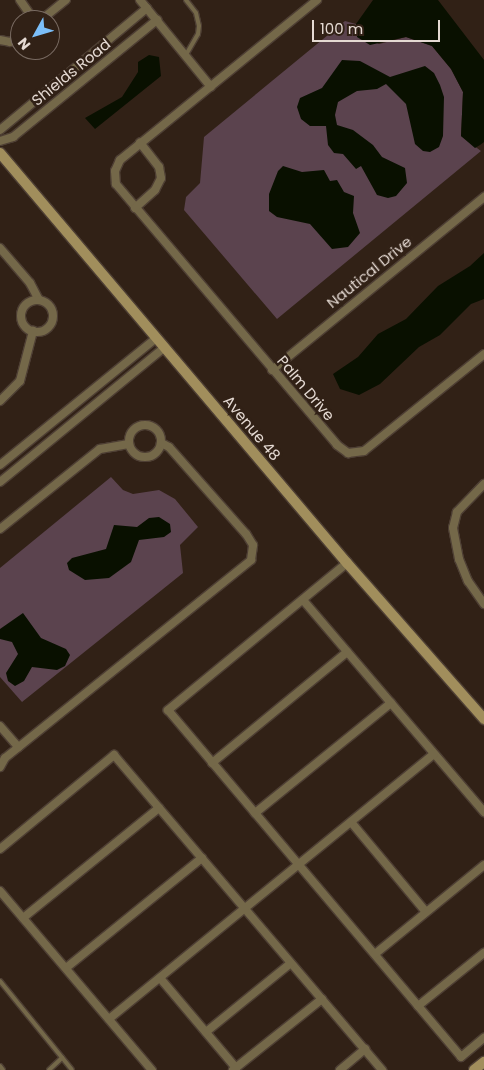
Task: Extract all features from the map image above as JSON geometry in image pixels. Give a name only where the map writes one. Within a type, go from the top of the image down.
[{"type":"main road","name":"Avenue 48","points":[[0,153],[347,563],[484,719]]},
{"type":"main road","points":[[474,1070],[484,1062]]},
{"type":"street","points":[[54,10],[66,0]]},
{"type":"street","points":[[140,0],[211,86]]},
{"type":"street","name":"Palm Drive","points":[[317,0],[120,160],[115,171],[116,184],[272,370],[337,445],[348,453],[364,451],[484,354]]},
{"type":"street","name":"Shields Road","points":[[0,130],[147,8]]},
{"type":"street","name":"Shields Road","points":[[0,141],[12,137],[157,20]]},
{"type":"street","points":[[135,208],[155,190],[161,178],[159,167],[140,143]]},
{"type":"street","name":"Nautical Drive","points":[[272,370],[484,197]]},
{"type":"street","points":[[0,248],[30,282],[39,300],[51,309],[52,319],[47,328],[34,331],[24,326],[21,316],[28,302],[39,300]]},
{"type":"street","points":[[0,401],[20,381],[34,331]]},
{"type":"street","points":[[0,465],[156,338]]},
{"type":"street","points":[[0,482],[164,348]]},
{"type":"street","points":[[0,767],[18,747],[251,560],[253,545],[246,534],[169,447],[161,443],[154,428],[144,425],[134,429],[129,444]]},
{"type":"street","points":[[129,444],[138,456],[148,457],[157,452],[161,443]]},
{"type":"street","points":[[0,529],[100,449],[129,444]]},
{"type":"street","points":[[484,484],[457,512],[453,528],[454,545],[468,581],[484,604]]},
{"type":"street","points":[[347,563],[168,710],[461,1057],[484,1038]]},
{"type":"street","points":[[303,600],[484,812]]},
{"type":"street","points":[[212,763],[348,652]]},
{"type":"street","points":[[255,813],[391,703]]},
{"type":"street","points":[[0,726],[18,747]]},
{"type":"street","points":[[109,1019],[434,754]]},
{"type":"street","points":[[0,849],[114,756],[382,1070]]},
{"type":"street","points":[[23,918],[159,808]]},
{"type":"street","points":[[351,822],[426,912]]},
{"type":"street","points":[[66,968],[202,858]]},
{"type":"street","points":[[374,954],[484,865]]},
{"type":"street","points":[[0,891],[152,1070]]},
{"type":"street","points":[[418,1006],[484,953]]},
{"type":"street","points":[[206,1032],[291,963]]},
{"type":"street","points":[[160,978],[235,1069],[322,999]]},
{"type":"street","points":[[340,1070],[365,1050]]},
{"type":"lane","points":[[186,0],[196,12],[199,26],[198,34],[186,56]]},
{"type":"lane","points":[[0,981],[72,1070]]},
{"type":"lane","points":[[49,1070],[62,1058]]},
{"type":"lane","points":[[0,1066],[3,1070]]},
{"type":"shaded area","points":[[373,0],[438,0],[484,60],[484,142],[475,148],[461,136],[463,92],[451,69],[432,46],[406,37],[370,45],[357,37],[356,24]]},
{"type":"shaded area","points":[[345,21],[356,24],[355,33],[379,44],[406,37],[432,46],[451,69],[463,92],[461,136],[481,151],[277,319],[184,210],[186,197],[200,183],[204,137]]},
{"type":"shaded area","points":[[149,55],[159,57],[161,76],[95,129],[85,118],[122,97],[138,72],[138,62]]},
{"type":"shaded area","points":[[342,60],[360,61],[390,77],[425,66],[434,73],[440,85],[444,97],[443,136],[439,147],[430,152],[423,151],[415,144],[406,104],[386,84],[377,89],[357,91],[338,102],[335,115],[337,125],[353,130],[373,145],[382,157],[405,168],[407,183],[396,196],[388,198],[377,195],[361,166],[356,169],[343,154],[334,153],[328,145],[326,126],[310,126],[301,119],[297,107],[300,98],[322,88]]},
{"type":"shaded area","points":[[283,166],[302,172],[324,170],[330,181],[337,180],[344,192],[354,196],[353,213],[360,233],[348,247],[332,249],[310,224],[277,217],[269,211],[269,194],[278,171]]},
{"type":"shaded area","points":[[484,253],[484,299],[471,304],[440,335],[419,347],[380,384],[359,395],[340,389],[333,374],[358,357],[378,334],[406,319],[438,286],[470,266]]},
{"type":"shaded area","points":[[111,477],[123,490],[133,494],[159,490],[175,499],[198,527],[180,545],[183,573],[22,702],[0,677],[0,568]]},
{"type":"shaded area","points":[[159,517],[170,524],[171,532],[164,537],[139,540],[131,562],[109,578],[85,580],[69,570],[67,563],[72,558],[106,549],[114,525],[137,527],[149,518]]},
{"type":"shaded area","points":[[23,613],[41,638],[66,649],[70,655],[65,666],[57,670],[32,667],[24,681],[15,686],[8,681],[6,673],[18,654],[12,642],[0,639],[0,629]]}]
